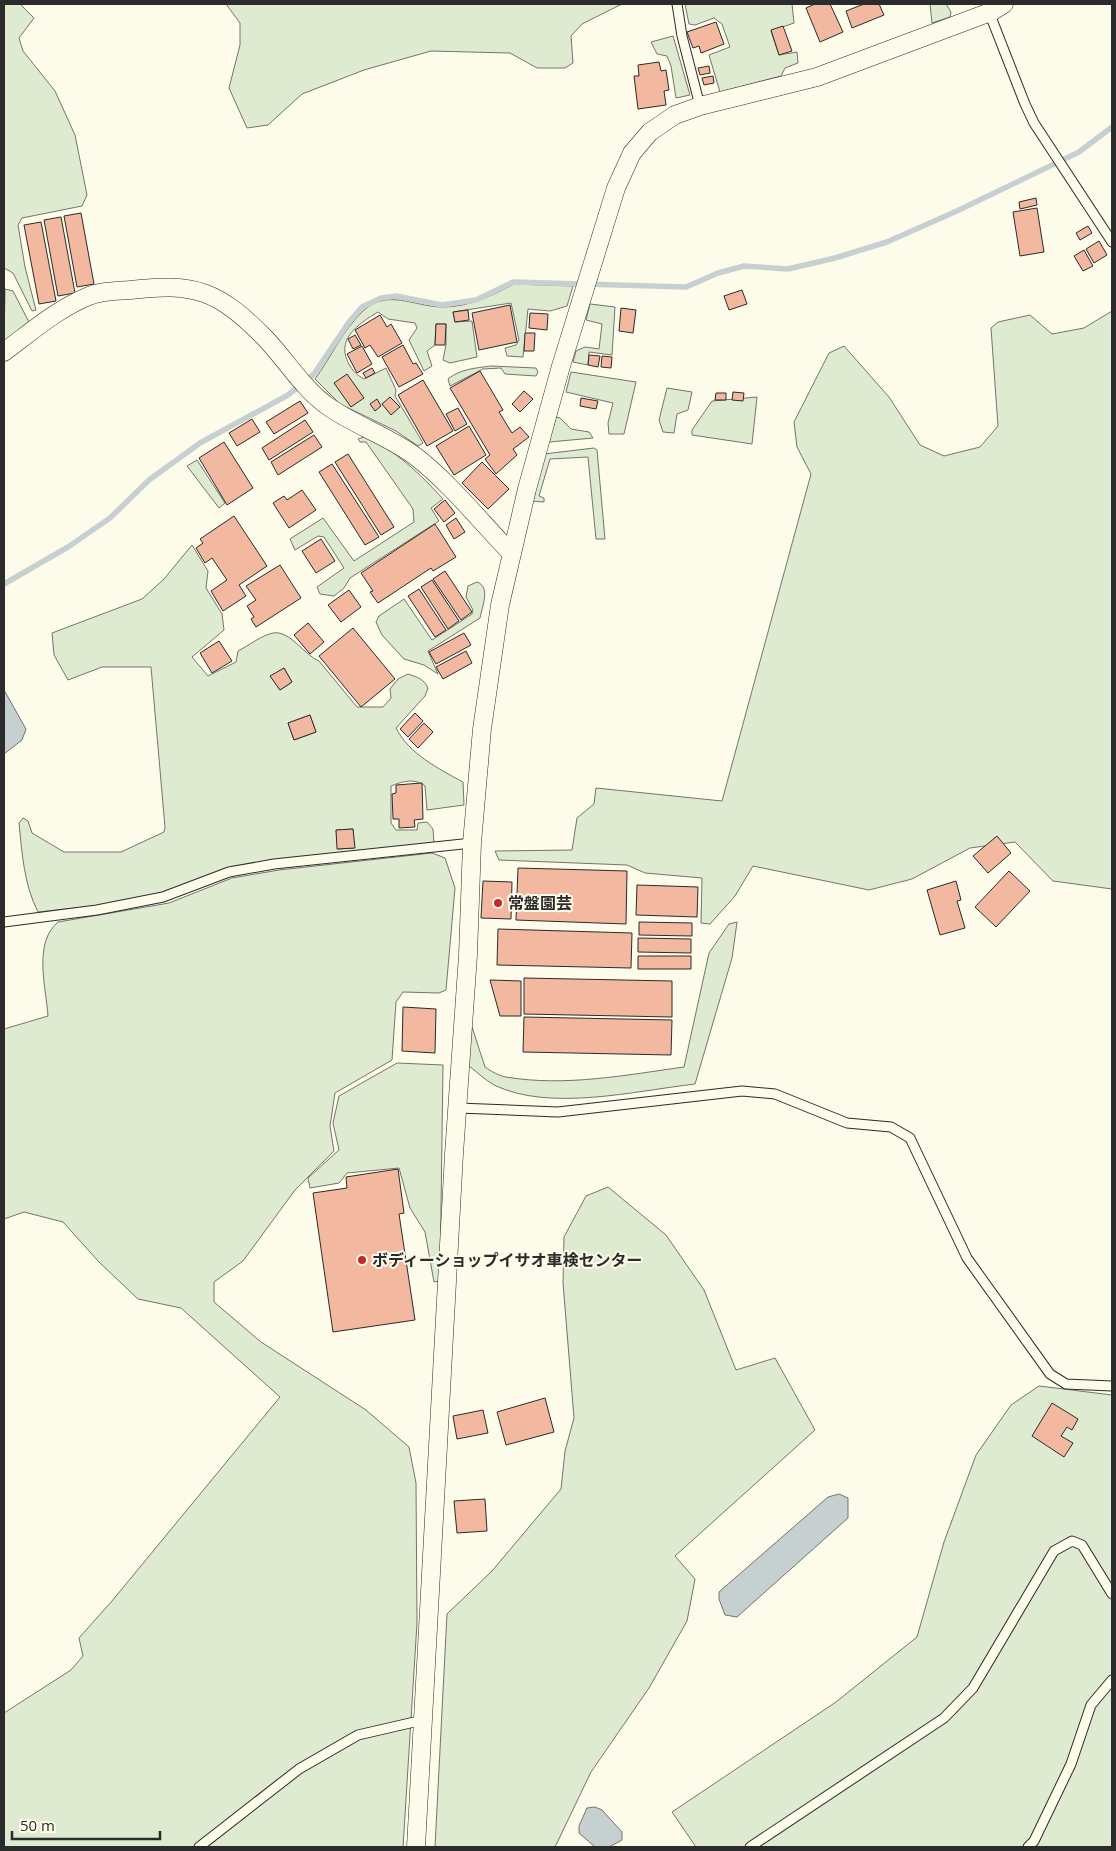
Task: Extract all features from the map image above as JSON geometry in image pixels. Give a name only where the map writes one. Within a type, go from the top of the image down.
[{"type":"street","points":[[416,1847],[468,955],[472,843],[483,721],[500,605],[511,553],[561,366],[616,188],[632,153],[650,132],[675,116],[700,106],[817,77],[997,8]]},
{"type":"street","points":[[4,352],[53,314],[90,295],[143,288],[180,287],[205,292],[224,301],[264,338],[316,396],[329,407],[394,442],[416,457],[511,553]]},
{"type":"lane","points":[[677,4],[682,36],[700,106]]},
{"type":"lane","points":[[997,8],[1034,123],[1112,242]]},
{"type":"lane","points":[[4,922],[97,910],[163,897],[229,872],[274,864],[472,843]]},
{"type":"lane","points":[[458,1108],[558,1112],[742,1092],[775,1094],[846,1123],[890,1127],[900,1131],[910,1138],[967,1258],[1050,1374],[1066,1384],[1112,1386]]},
{"type":"lane","points":[[750,1847],[944,1718],[973,1688],[1054,1551],[1072,1541],[1082,1545],[1112,1594]]},
{"type":"lane","points":[[1028,1847],[1034,1841],[1071,1764],[1090,1705],[1112,1680]]},
{"type":"lane","points":[[199,1847],[299,1769],[358,1736],[423,1720]]},
{"type":"green space","points":[[4,4],[20,4],[34,18],[19,38],[23,51],[55,91],[75,135],[87,195],[82,206],[22,218],[18,225],[25,267],[36,310],[32,311],[13,273],[4,268]]},
{"type":"green space","points":[[226,4],[622,4],[582,24],[571,36],[573,63],[565,68],[537,68],[510,53],[431,51],[364,70],[302,94],[268,125],[247,128],[229,88],[240,45],[240,23]]},
{"type":"green space","points":[[685,4],[792,4],[794,23],[771,31],[779,55],[797,52],[798,63],[785,68],[781,76],[720,92],[709,55],[730,47],[722,24],[714,18],[695,25],[689,24]]},
{"type":"green space","points":[[930,4],[946,4],[951,12],[950,17],[932,23]]},
{"type":"green space","points":[[673,36],[690,95],[676,98],[671,66],[667,56],[657,54],[651,42]]},
{"type":"green space","points":[[514,284],[573,286],[567,306],[550,311],[528,309],[523,357],[507,356],[505,348],[516,345],[519,340],[511,303],[453,312],[455,322],[472,321],[477,357],[450,363],[443,360],[446,345],[446,324],[436,324],[435,345],[427,351],[432,366],[424,371],[409,340],[417,328],[415,323],[388,319],[378,312],[350,334],[345,348],[350,366],[364,379],[386,368],[396,390],[395,396],[423,443],[418,446],[396,431],[340,404],[315,379],[349,327],[372,304],[382,301],[402,300],[432,306],[453,307],[480,300]]},
{"type":"green space","points":[[5,289],[13,291],[30,324],[4,343]]},
{"type":"green space","points":[[590,304],[615,307],[612,355],[589,352],[588,365],[573,362],[576,351],[585,347],[599,349],[602,324],[586,320]]},
{"type":"green space","points":[[1112,311],[1112,889],[1053,881],[1015,842],[970,848],[912,879],[869,890],[753,866],[735,896],[710,924],[701,923],[702,878],[645,873],[627,865],[499,860],[495,851],[572,850],[577,818],[594,804],[596,788],[722,801],[811,474],[797,447],[794,422],[829,353],[844,346],[889,397],[920,445],[944,456],[980,447],[998,426],[991,328],[998,322],[1030,315],[1052,334],[1084,328]]},
{"type":"green space","points":[[491,366],[536,368],[538,372],[536,376],[505,374],[501,368],[483,369],[450,386],[448,379],[458,373]]},
{"type":"green space","points":[[571,372],[636,382],[624,434],[609,434],[608,423],[613,403],[566,392]]},
{"type":"green space","points":[[667,388],[692,392],[688,410],[677,414],[674,433],[663,432],[659,420]]},
{"type":"green space","points":[[757,397],[752,444],[692,435],[692,430],[712,401]]},
{"type":"green space","points":[[556,417],[560,418],[571,429],[589,432],[593,438],[549,442]]},
{"type":"green space","points":[[364,437],[397,455],[443,499],[431,508],[439,521],[350,578],[344,588],[334,596],[320,594],[317,587],[344,568],[324,537],[318,536],[295,550],[290,539],[323,518],[354,561],[414,522],[413,509],[366,442],[360,442],[358,439]]},
{"type":"green space","points":[[594,448],[597,450],[605,539],[596,539],[588,457],[550,459],[539,496],[544,498],[544,502],[530,501],[544,454]]},
{"type":"green space","points":[[197,460],[225,503],[219,508],[187,466]]},
{"type":"green space","points":[[192,545],[208,571],[206,588],[222,614],[224,630],[192,657],[208,676],[236,662],[238,651],[264,636],[279,633],[291,639],[319,661],[357,707],[383,707],[391,698],[390,689],[398,679],[408,674],[422,680],[428,688],[425,696],[396,728],[409,746],[425,760],[463,782],[464,805],[427,810],[425,786],[413,781],[400,783],[391,786],[391,823],[396,830],[417,830],[418,823],[427,822],[433,829],[434,843],[226,869],[162,893],[102,905],[38,912],[33,902],[24,869],[19,823],[23,818],[28,821],[32,833],[64,852],[121,852],[164,832],[151,667],[102,667],[68,680],[54,655],[52,633],[142,599],[164,579]],"holes":[[[284,668],[292,682],[280,690],[271,677]],[[310,715],[316,732],[294,740],[288,723]],[[353,829],[354,848],[338,849],[336,830]]]},
{"type":"green space","points":[[477,582],[484,588],[485,593],[480,618],[428,651],[438,674],[424,665],[404,659],[382,635],[376,622],[379,616],[404,599],[432,640],[472,614],[473,610],[466,597],[468,586]]},
{"type":"green space","points":[[432,853],[445,858],[455,888],[446,990],[439,993],[403,992],[396,1002],[392,1060],[335,1093],[330,1126],[334,1151],[295,1190],[243,1261],[214,1282],[214,1302],[261,1342],[366,1410],[409,1447],[416,1483],[417,1623],[403,1847],[4,1847],[4,1713],[71,1670],[83,1656],[79,1638],[112,1601],[280,1397],[181,1308],[138,1299],[99,1262],[63,1222],[24,1212],[4,1219],[4,1029],[48,1016],[43,953],[50,931],[58,922],[169,903],[232,878],[279,870]]},
{"type":"green space","points":[[737,922],[732,958],[695,1084],[619,1095],[566,1098],[540,1097],[516,1093],[494,1085],[469,1066],[469,1027],[472,1027],[485,1067],[506,1077],[551,1081],[595,1079],[684,1067],[709,953],[729,924]]},
{"type":"green space","points":[[397,1063],[443,1065],[440,1281],[434,1282],[425,1232],[410,1208],[399,1168],[347,1173],[339,1183],[310,1188],[308,1178],[339,1150],[333,1123],[339,1096]]},
{"type":"green space","points":[[608,1187],[666,1235],[704,1290],[736,1370],[775,1358],[815,1430],[675,1556],[695,1579],[687,1621],[649,1688],[591,1772],[556,1845],[554,1847],[435,1847],[447,1614],[492,1571],[561,1489],[565,1451],[574,1418],[563,1283],[564,1237],[586,1196]]},
{"type":"green space","points":[[1039,1386],[1112,1395],[1112,1847],[696,1847],[672,1812],[836,1702],[917,1637],[944,1542],[976,1455],[1011,1405]]},
{"type":"shaded area","points":[[4,690],[26,729],[22,740],[4,754]]},
{"type":"shaded area","points":[[839,1494],[848,1498],[848,1518],[737,1617],[725,1615],[719,1599],[719,1592],[828,1497]]},
{"type":"shaded area","points":[[595,1807],[602,1810],[622,1832],[622,1840],[609,1847],[595,1847],[579,1833],[579,1826],[587,1808]]},
{"type":"building","points":[[815,4],[830,4],[843,32],[820,42],[806,8]]},
{"type":"building","points":[[864,4],[879,4],[884,15],[852,28],[846,11]]},
{"type":"building","points":[[716,22],[724,44],[701,53],[699,46],[693,48],[687,32]]},
{"type":"building","points":[[783,26],[792,51],[779,55],[771,30]]},
{"type":"building","points":[[659,62],[661,71],[666,70],[669,90],[664,91],[666,105],[638,109],[634,76],[639,76],[638,65]]},
{"type":"building","points":[[709,66],[710,73],[700,75],[698,68]]},
{"type":"building","points":[[713,76],[714,83],[704,85],[702,78]]},
{"type":"building","points":[[1036,198],[1037,205],[1020,209],[1019,202]]},
{"type":"building","points":[[1037,208],[1044,252],[1020,256],[1013,212]]},
{"type":"building","points":[[81,213],[94,284],[77,287],[64,216]]},
{"type":"building","points":[[61,217],[75,293],[58,296],[44,220]]},
{"type":"building","points":[[41,222],[56,301],[39,304],[24,225]]},
{"type":"building","points":[[1088,226],[1092,233],[1080,240],[1076,233]]},
{"type":"building","points":[[1099,241],[1107,255],[1094,263],[1086,249]]},
{"type":"building","points":[[1084,250],[1093,266],[1083,271],[1074,256]]},
{"type":"building","points":[[742,290],[747,304],[729,310],[724,296]]},
{"type":"building","points":[[510,305],[517,342],[479,350],[472,313]]},
{"type":"building","points":[[621,308],[636,310],[633,333],[619,331]]},
{"type":"building","points":[[468,310],[469,320],[455,322],[453,312]]},
{"type":"building","points":[[530,313],[548,314],[547,330],[529,328]]},
{"type":"building","points":[[380,315],[387,327],[391,324],[402,343],[378,357],[370,345],[365,348],[355,330]]},
{"type":"building","points":[[436,324],[446,324],[445,345],[435,345]]},
{"type":"building","points":[[525,333],[535,333],[534,351],[524,351]]},
{"type":"building","points":[[355,335],[361,345],[353,349],[348,339]]},
{"type":"building","points":[[403,345],[413,364],[416,363],[423,374],[399,387],[382,357]]},
{"type":"building","points":[[362,346],[372,364],[357,373],[347,354]]},
{"type":"building","points":[[589,355],[600,356],[598,367],[588,365]]},
{"type":"building","points":[[602,356],[612,357],[611,368],[601,367]]},
{"type":"building","points":[[372,368],[375,373],[366,378],[363,373]]},
{"type":"building","points":[[480,371],[503,410],[499,412],[512,433],[520,427],[529,437],[513,449],[517,455],[496,474],[485,459],[490,455],[450,388]]},
{"type":"building","points":[[347,374],[364,398],[351,407],[334,383]]},
{"type":"building","points":[[423,380],[453,431],[427,446],[398,395]]},
{"type":"building","points":[[524,391],[533,399],[520,412],[512,404]]},
{"type":"building","points":[[733,392],[744,393],[743,401],[732,400]]},
{"type":"building","points":[[716,393],[726,393],[726,400],[715,400]]},
{"type":"building","points":[[390,397],[400,407],[391,415],[382,404]]},
{"type":"building","points":[[581,398],[598,401],[596,409],[580,406]]},
{"type":"building","points":[[377,399],[381,406],[375,411],[370,404]]},
{"type":"building","points":[[300,401],[308,413],[274,434],[266,422]]},
{"type":"building","points":[[458,408],[467,424],[455,431],[446,414]]},
{"type":"building","points":[[252,419],[260,432],[237,446],[229,433]]},
{"type":"building","points":[[305,420],[313,432],[269,460],[262,448]]},
{"type":"building","points":[[469,426],[486,455],[454,475],[436,446]]},
{"type":"building","points":[[314,435],[322,447],[278,475],[271,462]]},
{"type":"building","points":[[224,442],[253,488],[227,505],[199,458]]},
{"type":"building","points":[[348,454],[394,527],[381,535],[335,462]]},
{"type":"building","points":[[482,462],[509,489],[488,509],[462,483]]},
{"type":"building","points":[[332,464],[379,537],[365,545],[319,472]]},
{"type":"building","points":[[302,490],[316,510],[289,528],[273,503],[284,496],[287,500]]},
{"type":"building","points":[[445,500],[455,513],[444,522],[434,509]]},
{"type":"building","points":[[234,516],[267,566],[239,585],[246,596],[223,611],[211,591],[227,580],[212,558],[205,563],[196,548],[203,543],[200,539]]},
{"type":"building","points":[[456,518],[465,532],[454,539],[446,525]]},
{"type":"building","points":[[435,524],[456,557],[433,571],[431,568],[378,603],[370,592],[373,591],[361,573]]},
{"type":"building","points":[[321,539],[335,561],[316,573],[302,551]]},
{"type":"building","points":[[280,565],[301,598],[256,627],[251,619],[254,617],[247,606],[256,600],[246,586]]},
{"type":"building","points":[[445,571],[472,612],[461,620],[433,579]]},
{"type":"building","points":[[432,580],[459,621],[448,629],[421,587]]},
{"type":"building","points":[[419,589],[446,630],[435,637],[408,596]]},
{"type":"building","points":[[349,590],[361,607],[341,622],[328,605]]},
{"type":"building","points":[[308,623],[324,642],[310,654],[294,635]]},
{"type":"building","points":[[353,628],[395,679],[361,707],[319,656]]},
{"type":"building","points":[[464,633],[471,645],[436,664],[429,652]]},
{"type":"building","points":[[219,641],[232,661],[212,673],[200,653]]},
{"type":"building","points":[[466,651],[472,663],[443,679],[436,667]]},
{"type":"building","points":[[284,668],[292,682],[280,690],[270,676]]},
{"type":"building","points":[[415,713],[423,721],[408,737],[400,729]]},
{"type":"building","points":[[310,715],[316,732],[294,740],[288,723]]},
{"type":"building","points":[[424,723],[433,732],[418,748],[409,739]]},
{"type":"building","points":[[422,783],[423,819],[414,820],[415,827],[399,828],[399,819],[393,819],[392,794],[396,793],[396,785]]},
{"type":"building","points":[[353,829],[355,848],[337,849],[336,830]]},
{"type":"building","points":[[997,836],[1011,853],[988,873],[973,856]]},
{"type":"building","points":[[518,868],[627,871],[626,924],[516,920]]},
{"type":"building","points":[[1009,871],[1030,891],[996,927],[975,907]]},
{"type":"building","points":[[483,881],[512,882],[511,919],[481,918]]},
{"type":"building","points":[[956,881],[961,900],[957,901],[965,928],[940,935],[927,890]]},
{"type":"building","points":[[637,885],[698,887],[697,917],[636,915]]},
{"type":"building","points":[[639,922],[692,923],[692,936],[639,935]]},
{"type":"building","points":[[498,929],[632,933],[631,968],[497,965]]},
{"type":"building","points":[[638,938],[691,939],[691,953],[638,952]]},
{"type":"building","points":[[638,956],[691,956],[691,969],[638,969]]},
{"type":"building","points":[[524,978],[672,981],[672,1017],[524,1014]]},
{"type":"building","points":[[490,980],[521,981],[521,1016],[500,1016]]},
{"type":"building","points":[[403,1007],[436,1009],[435,1053],[402,1051]]},
{"type":"building","points":[[524,1017],[672,1020],[671,1055],[523,1052]]},
{"type":"building","points":[[398,1169],[404,1213],[399,1214],[415,1320],[333,1332],[313,1193],[347,1188],[346,1177]]},
{"type":"building","points":[[545,1398],[554,1432],[506,1445],[497,1412]]},
{"type":"building","points":[[1052,1403],[1078,1419],[1072,1430],[1067,1427],[1061,1436],[1073,1443],[1064,1457],[1032,1436]]},
{"type":"building","points":[[483,1410],[488,1433],[457,1439],[453,1416]]},
{"type":"building","points":[[485,1499],[487,1531],[457,1533],[454,1501]]},
{"type":"waterway","points":[[4,584],[68,547],[110,518],[149,480],[200,443],[288,395],[314,374],[349,322],[362,307],[381,298],[396,296],[442,305],[476,300],[513,282],[686,287],[718,273],[744,266],[788,269],[835,258],[887,242],[959,210],[1079,152],[1112,127]]},
{"type":"place","name":"常盤園芸","points":[[498,903]]},
{"type":"place","name":"ボディーショップイサオ車検センター","points":[[362,1260]]}]
